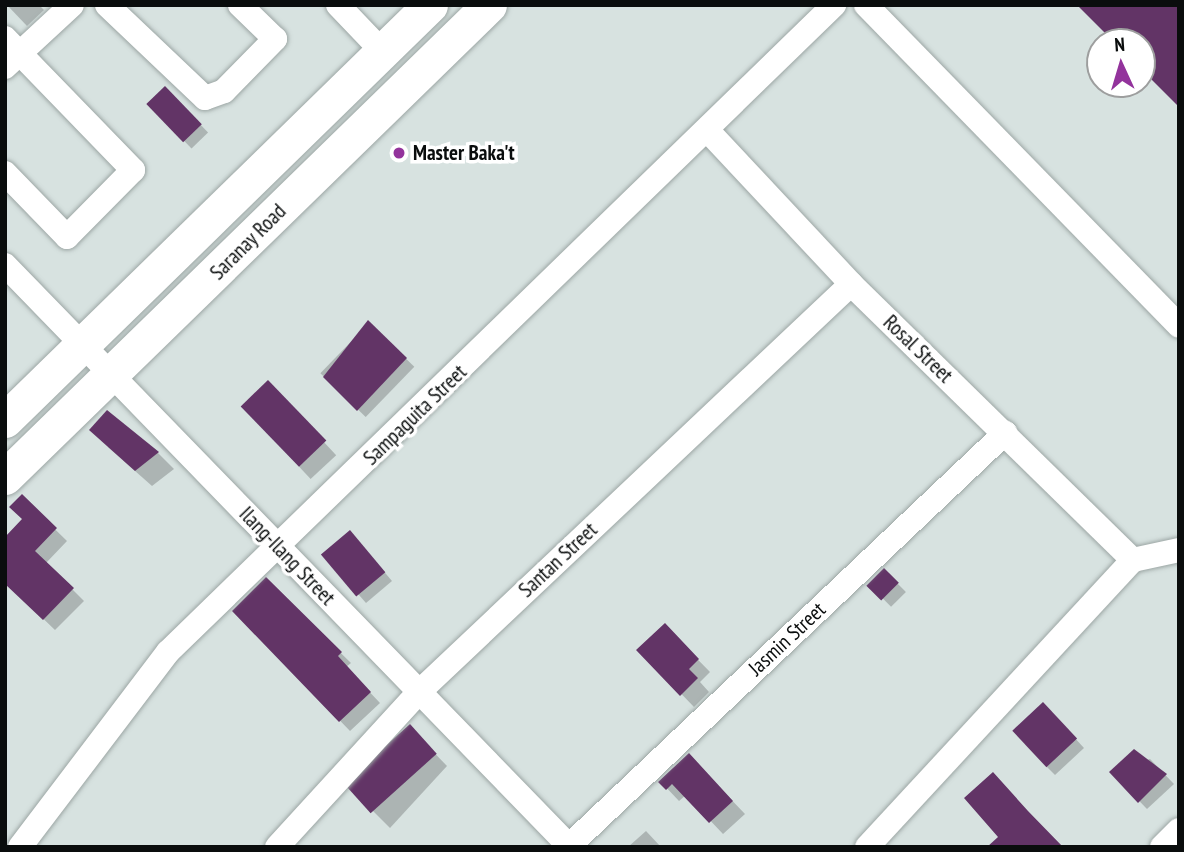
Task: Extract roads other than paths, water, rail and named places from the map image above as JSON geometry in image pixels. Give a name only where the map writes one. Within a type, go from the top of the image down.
[{"type":"street","points":[[5,173],[67,236],[133,170],[10,52],[72,5]]},
{"type":"street","points":[[107,5],[205,98],[224,91],[275,39],[240,5]]},
{"type":"street","points":[[338,5],[382,51]]},
{"type":"street","name":"Saranay Road","points":[[5,420],[430,5]]},
{"type":"street","name":"Saranay Road","points":[[5,477],[115,374],[489,5]]},
{"type":"street","name":"Sampaguita Street","points":[[20,847],[168,652],[709,132],[834,5]]},
{"type":"street","points":[[866,5],[1179,326]]},
{"type":"street","name":"Rosal Street","points":[[709,132],[851,284],[1133,560]]},
{"type":"street","name":"Ilang-Ilang Street","points":[[5,265],[115,374],[278,548],[569,846]]},
{"type":"street","name":"Santan Street","points":[[277,847],[419,692],[851,284]]},
{"type":"street","name":"Jasmin Street","points":[[569,846],[1005,433]]},
{"type":"street","points":[[867,847],[1133,560],[1179,550]]},
{"type":"street","points":[[1162,847],[1179,830]]},
{"type":"place","name":"Master Baka't","points":[[399,153]]}]
